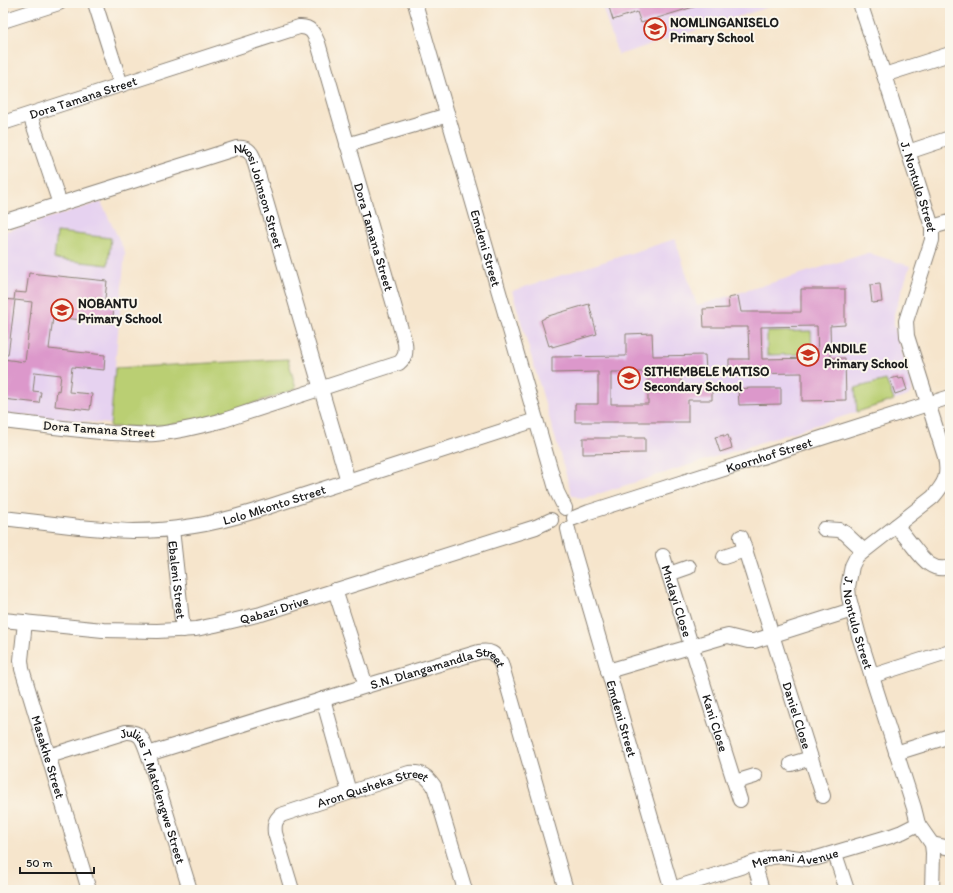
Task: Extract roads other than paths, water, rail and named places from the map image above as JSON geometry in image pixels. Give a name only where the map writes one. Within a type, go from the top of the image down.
[{"type":"street","points":[[3,21],[59,3]]},
{"type":"street","points":[[95,3],[121,85]]},
{"type":"street","name":"Emdeni Street","points":[[415,3],[536,420],[562,519],[572,546],[672,890]]},
{"type":"street","name":"J. Nontulo Street","points":[[860,3],[932,227],[932,240],[906,321],[907,336],[945,456],[947,474],[942,487],[933,497],[856,558],[852,566],[848,587],[852,610],[918,824],[932,844]]},
{"type":"street","name":"Dora Tamana Street","points":[[3,123],[299,27],[306,28],[314,33],[318,43],[405,343],[406,352],[399,363],[217,422],[177,431],[155,434],[94,432],[3,421]]},
{"type":"street","points":[[884,75],[950,54]]},
{"type":"street","points":[[30,115],[60,204]]},
{"type":"street","points":[[347,145],[448,115]]},
{"type":"street","points":[[908,152],[950,138]]},
{"type":"street","name":"Nkosi Johnson Street","points":[[3,222],[237,148],[241,147],[248,150],[253,157],[348,481]]},
{"type":"street","points":[[932,227],[950,222]]},
{"type":"street","name":"Koornhof Street","points":[[562,519],[589,512],[950,397]]},
{"type":"street","name":"Lolo Mkonto Street","points":[[3,518],[132,531],[172,529],[205,524],[237,517],[536,420]]},
{"type":"street","name":"Qabazi Drive","points":[[3,620],[103,630],[157,631],[196,629],[261,614],[562,519]]},
{"type":"street","points":[[896,526],[924,560],[932,566],[938,568],[946,569],[950,567]]},
{"type":"street","name":"Ebaleni Street","points":[[172,529],[183,630]]},
{"type":"street","points":[[824,529],[839,530],[845,533],[864,551]]},
{"type":"street","name":"Daniel Close","points":[[724,557],[743,544],[823,796]]},
{"type":"street","name":"Mndayi Close","points":[[663,556],[692,646]]},
{"type":"street","points":[[669,574],[689,568]]},
{"type":"street","points":[[335,590],[366,686]]},
{"type":"street","points":[[608,671],[728,636],[750,641],[772,636],[852,610]]},
{"type":"street","name":"Masakhe Street","points":[[25,622],[20,660],[89,890]]},
{"type":"street","name":"Kani Close","points":[[692,646],[740,800]]},
{"type":"street","points":[[872,676],[950,651]]},
{"type":"street","name":"S.N. Dlangamandla Street","points":[[148,754],[479,652],[492,652],[501,663],[566,890]]},
{"type":"street","points":[[323,700],[349,792]]},
{"type":"street","name":"Julius T. Matolengwe Street","points":[[49,756],[126,732],[132,732],[140,735],[148,754],[190,890]]},
{"type":"street","points":[[896,753],[950,736]]},
{"type":"street","points":[[790,764],[811,758]]},
{"type":"street","name":"Aron Qusheka Street","points":[[292,890],[275,833],[274,825],[276,819],[288,812],[414,773],[428,777],[434,786],[465,890]]},
{"type":"street","points":[[735,782],[755,776]]},
{"type":"street","name":"Memani Avenue","points":[[672,890],[772,857],[783,856],[808,859],[835,854],[891,836],[918,824]]},
{"type":"street","points":[[932,890],[932,844],[950,848]]},
{"type":"street","points":[[835,854],[847,890]]},
{"type":"street","points":[[754,863],[762,890]]},
{"type":"place","name":"NOMLINGANISELO Primary School","points":[[655,29]]},
{"type":"place","name":"NOBANTU Primary School","points":[[62,310]]},
{"type":"place","name":"ANDILE Primary School","points":[[808,355]]},
{"type":"place","name":"SITHEMBELE MATISO Secondary School","points":[[629,378]]}]
